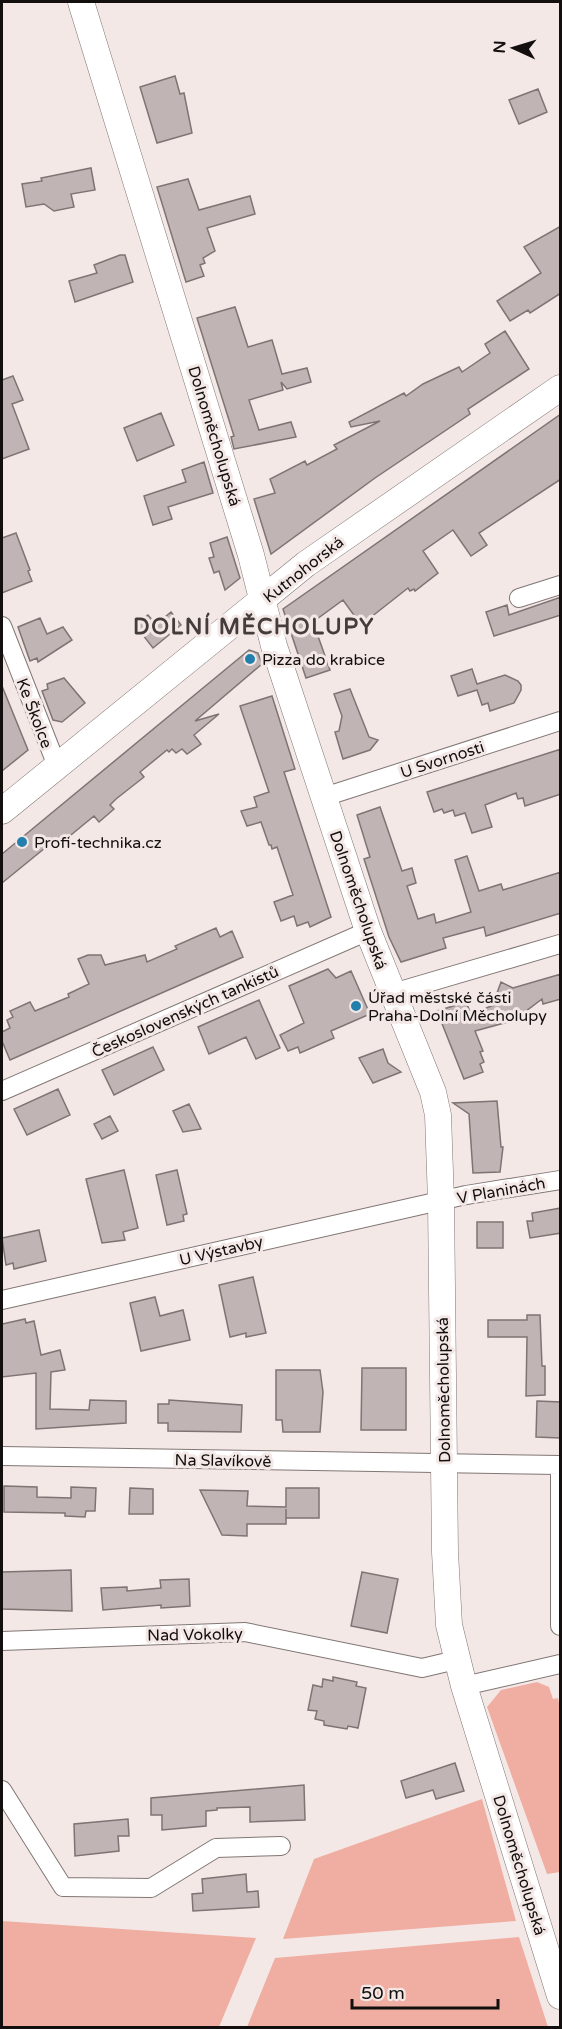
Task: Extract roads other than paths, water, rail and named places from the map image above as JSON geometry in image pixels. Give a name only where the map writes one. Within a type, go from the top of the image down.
[{"type":"street","name":"Dolnoměcholupská","points":[[81,2],[251,555],[274,646],[368,931],[433,1092],[438,1115],[441,1201],[446,1590],[449,1625],[456,1660],[561,1996]]},
{"type":"street","name":"Kutnohorská","points":[[2,811],[323,552],[561,388]]},
{"type":"street","points":[[519,598],[561,585]]},
{"type":"street","name":"Ke Školce","points":[[2,626],[57,766]]},
{"type":"street","name":"U Svornosti","points":[[324,797],[561,721]]},
{"type":"street","name":"Československých tankistů","points":[[2,1091],[368,931]]},
{"type":"street","points":[[393,993],[561,944]]},
{"type":"street","name":"V Planinách","points":[[441,1201],[561,1180]]},
{"type":"street","name":"U Výstavby","points":[[2,1300],[441,1201]]},
{"type":"street","name":"Na Slavíkově","points":[[2,1456],[560,1465]]},
{"type":"street","points":[[560,1465],[561,1626]]},
{"type":"street","name":"Nad Vokolky","points":[[2,1641],[239,1632],[422,1668],[456,1660]]},
{"type":"street","points":[[464,1686],[560,1664]]},
{"type":"street","points":[[2,1790],[63,1887],[151,1888],[216,1848],[281,1846]]},
{"type":"place","name":"Pizza do krabice","points":[[250,659]]},
{"type":"place","name":"Profi-technika.cz","points":[[22,842]]},
{"type":"place","name":"Úřad městské části Praha-Dolní Měcholupy","points":[[356,1006]]},
{"type":"district","name":"DOLNÍ MĚCHOLUPY","points":[[254,626]]}]
